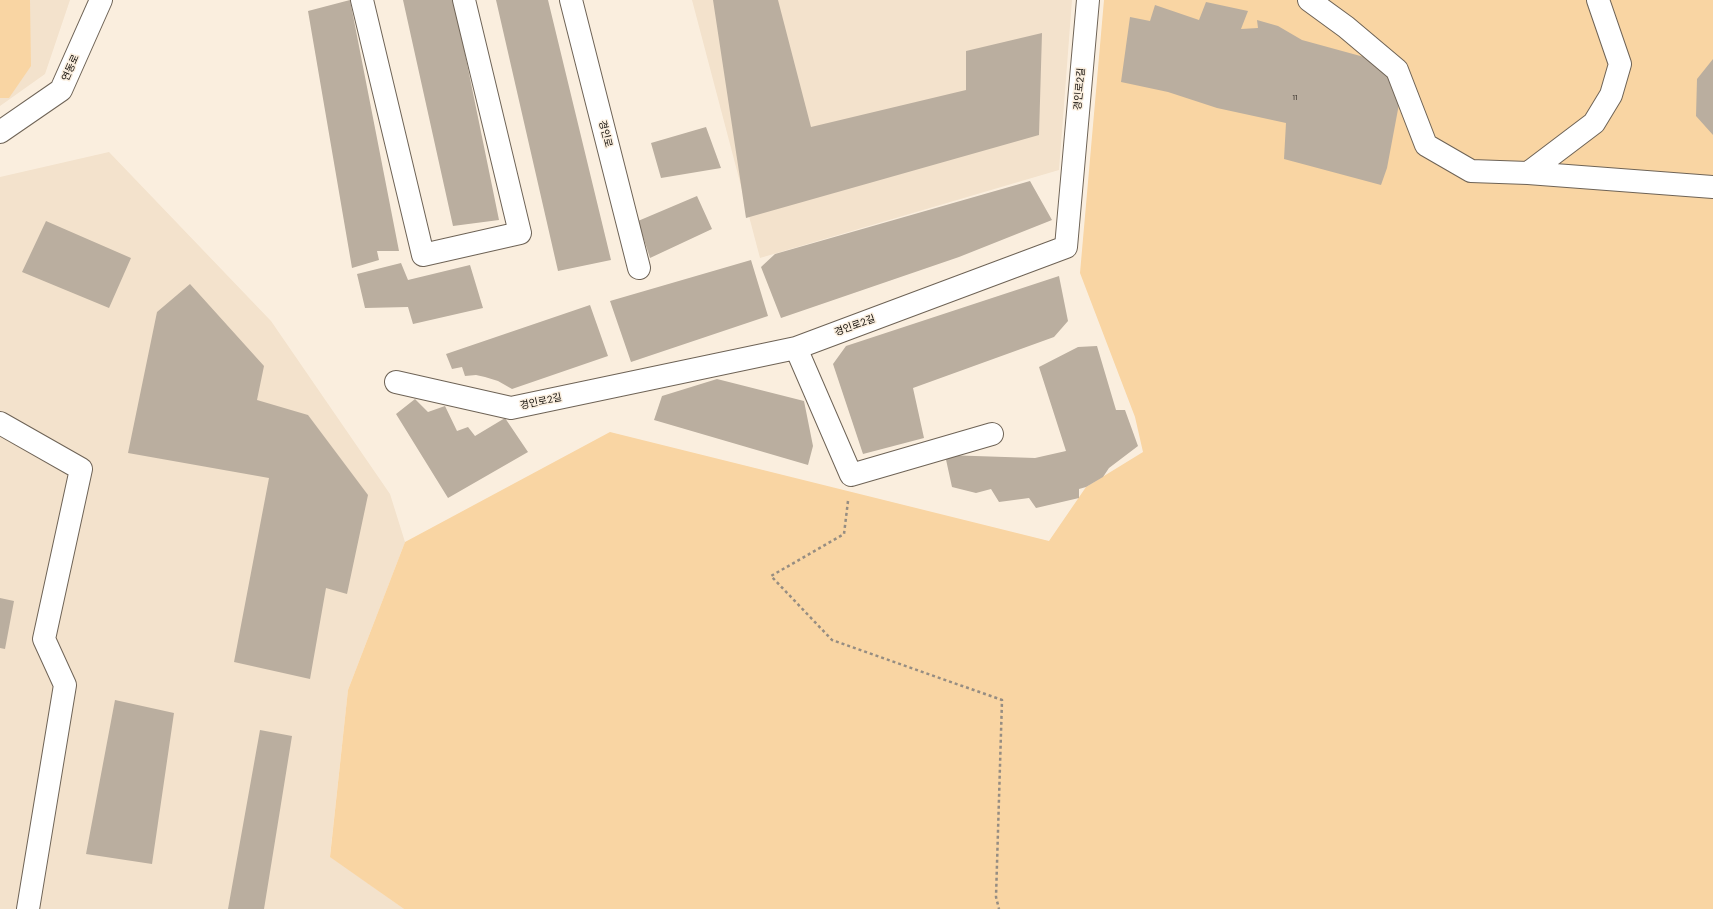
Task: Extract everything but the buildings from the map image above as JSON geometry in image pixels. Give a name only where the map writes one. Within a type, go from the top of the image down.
[{"type":"street","name":"연동로","points":[[0,132],[61,90],[101,0]]},
{"type":"street","points":[[362,0],[423,255],[520,233],[464,0]]},
{"type":"street","name":"경인로","points":[[571,0],[639,268]]},
{"type":"street","name":"경인로2길","points":[[396,382],[511,408],[796,348],[1066,247],[1088,0]]},
{"type":"street","points":[[1309,0],[1346,27],[1397,70],[1426,145],[1471,171],[1528,173],[1713,187]]},
{"type":"street","points":[[1528,173],[1594,123],[1611,95],[1620,64],[1598,0]]},
{"type":"street","points":[[796,348],[851,475],[992,434]]},
{"type":"street","points":[[0,423],[81,469],[44,639],[65,685],[28,909]]},
{"type":"path","points":[[851,475],[844,534],[771,576],[832,640],[1002,700],[996,897],[999,909]]},
{"type":"shaded area","points":[[0,0],[70,0],[45,74],[0,106]]},
{"type":"shaded area","points":[[0,0],[30,0],[31,66],[9,98],[0,98]]},
{"type":"shaded area","points":[[692,0],[1072,0],[1059,170],[760,258]]},
{"type":"shaded area","points":[[1104,0],[1713,0],[1713,909],[404,909],[330,857],[348,690],[405,542],[610,432],[1049,541],[1086,487],[1143,452],[1135,417],[1080,273]]},
{"type":"shaded area","points":[[109,152],[271,321],[390,494],[405,542],[348,690],[330,856],[404,909],[0,909],[0,177]]}]
